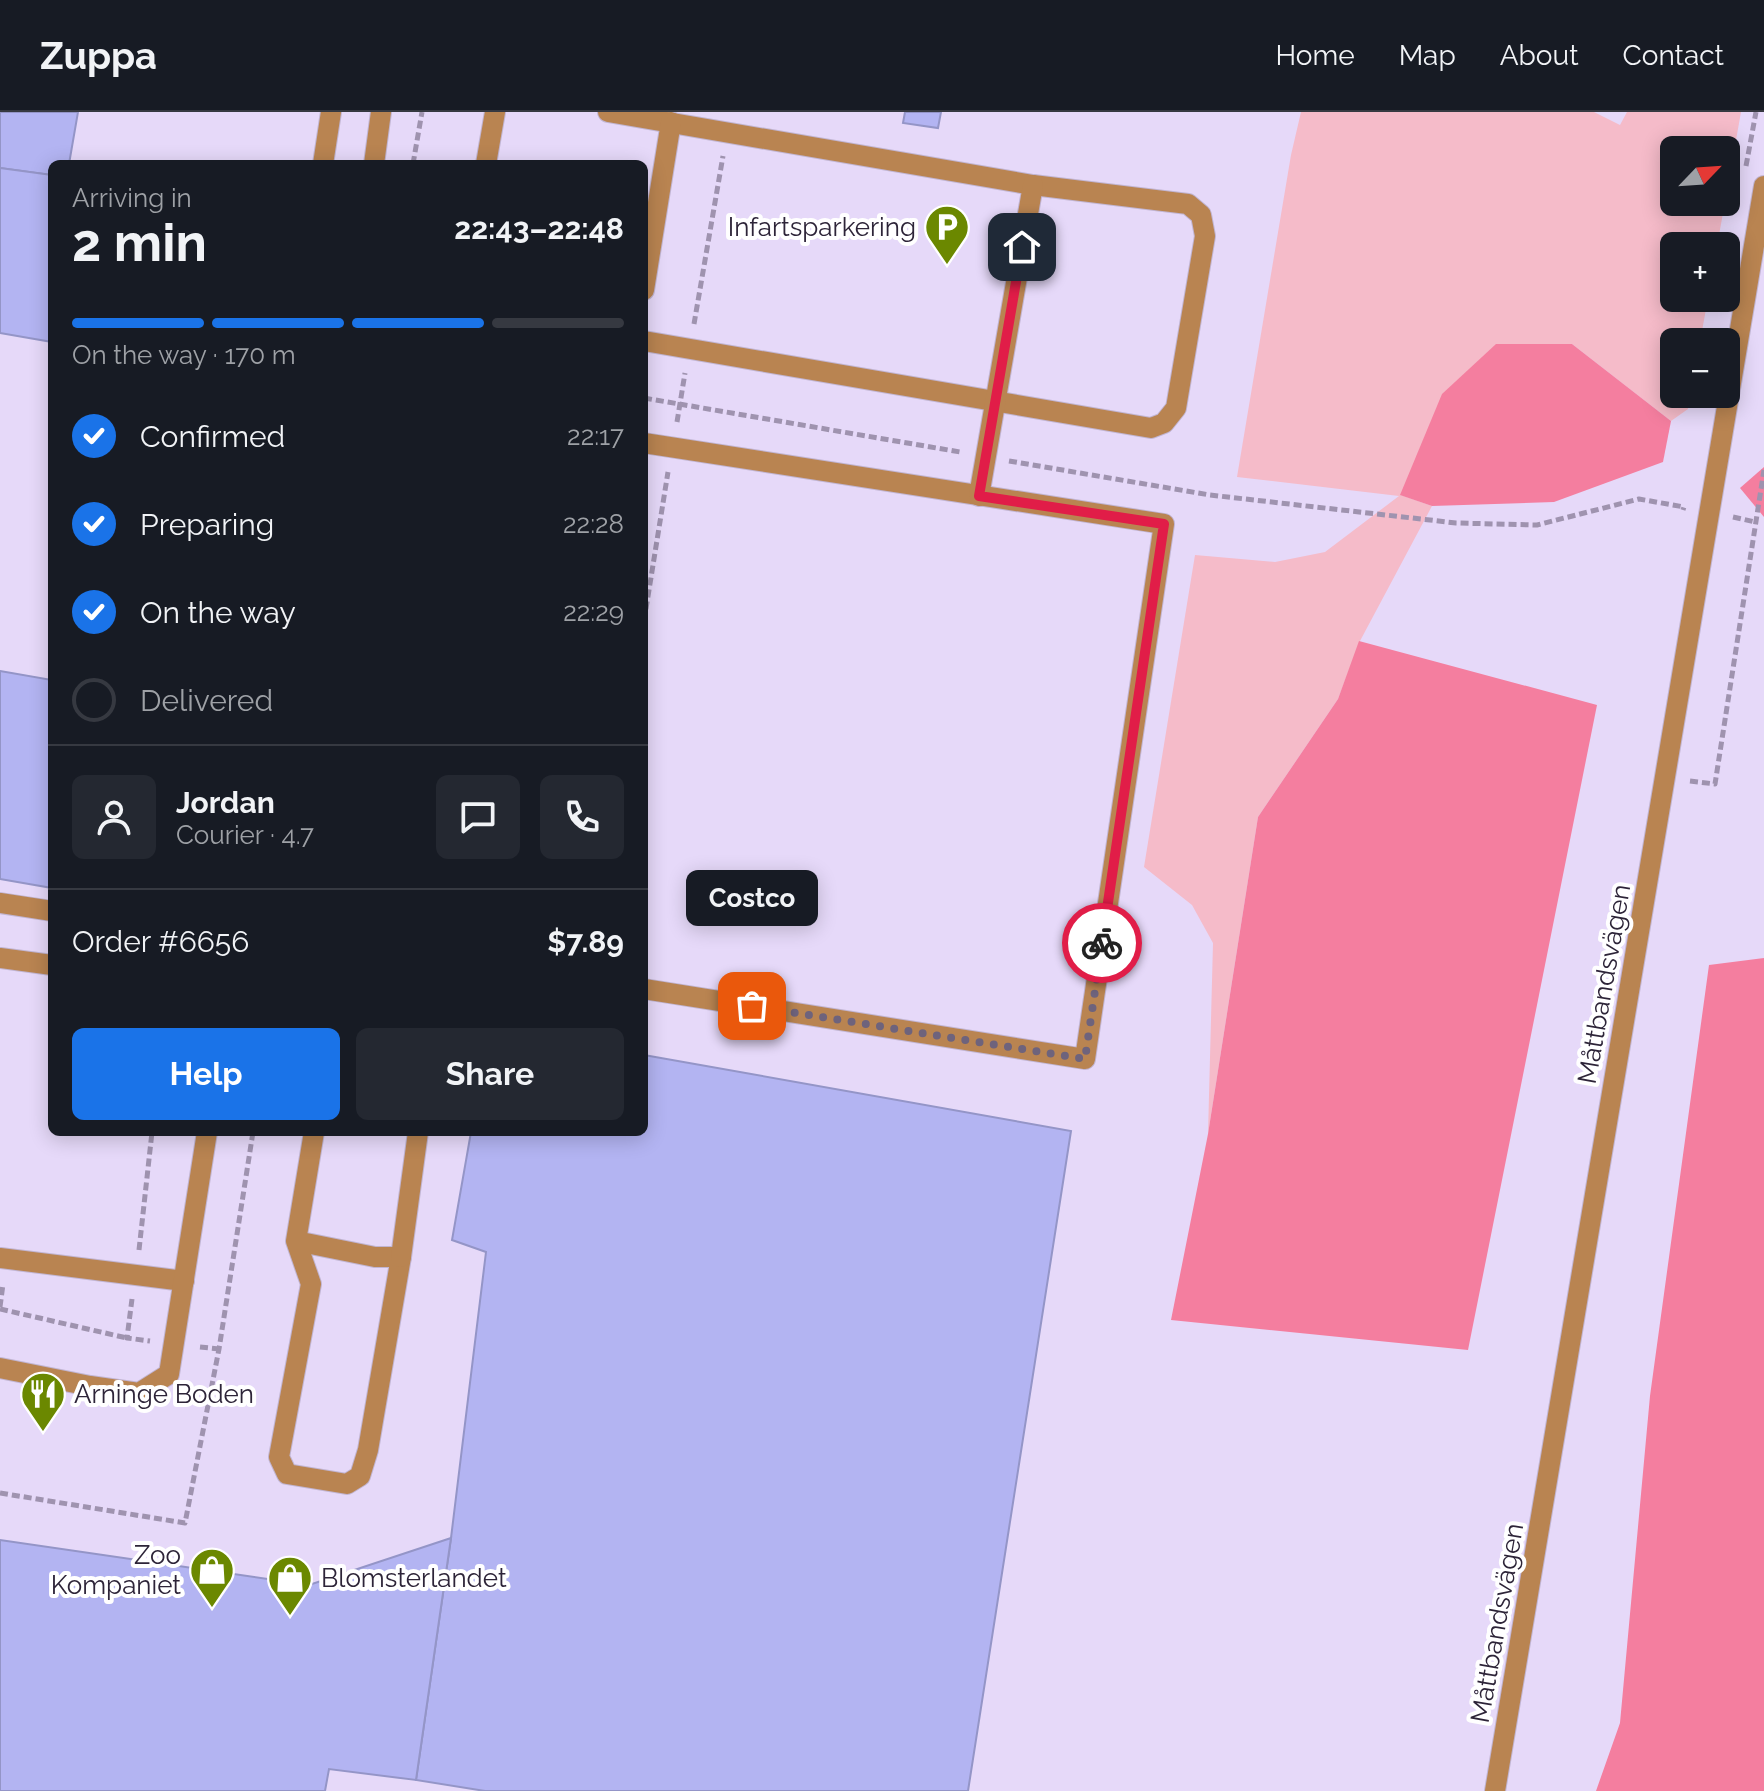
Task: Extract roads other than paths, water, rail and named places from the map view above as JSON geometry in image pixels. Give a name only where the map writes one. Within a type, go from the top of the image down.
[{"type":"street","points":[[324,160],[331,112]]},
{"type":"street","points":[[375,160],[381,112]]},
{"type":"street","points":[[487,160],[495,112]]},
{"type":"street","points":[[608,112],[1033,185],[1188,204],[1201,215],[1205,236],[1176,408],[1164,423],[1151,428],[648,342]]},
{"type":"street","points":[[648,265],[671,122]]},
{"type":"street","points":[[979,496],[1033,185]]},
{"type":"street","name":"Måttbandsvägen","points":[[1495,1791],[1764,186]]},
{"type":"street","points":[[648,444],[1164,524],[1085,1059],[648,990]]},
{"type":"street","points":[[0,903],[48,910]]},
{"type":"street","points":[[0,958],[48,964]]},
{"type":"street","points":[[0,1368],[139,1393],[169,1374],[206,1136]]},
{"type":"street","points":[[313,1136],[296,1241],[311,1284],[279,1457],[287,1474],[347,1484],[360,1476],[368,1450],[401,1257],[417,1136]]},
{"type":"street","points":[[296,1241],[375,1257],[401,1257]]},
{"type":"street","points":[[0,1258],[184,1281]]},
{"type":"place","name":"Infartsparkering","points":[[947,266]]},
{"type":"place","name":"Costco","points":[[752,1006]]},
{"type":"place","name":"Arninge Boden","points":[[43,1433]]},
{"type":"place","name":"Zoo Kompaniet","points":[[212,1609]]},
{"type":"place","name":"Blomsterlandet","points":[[290,1617]]}]
